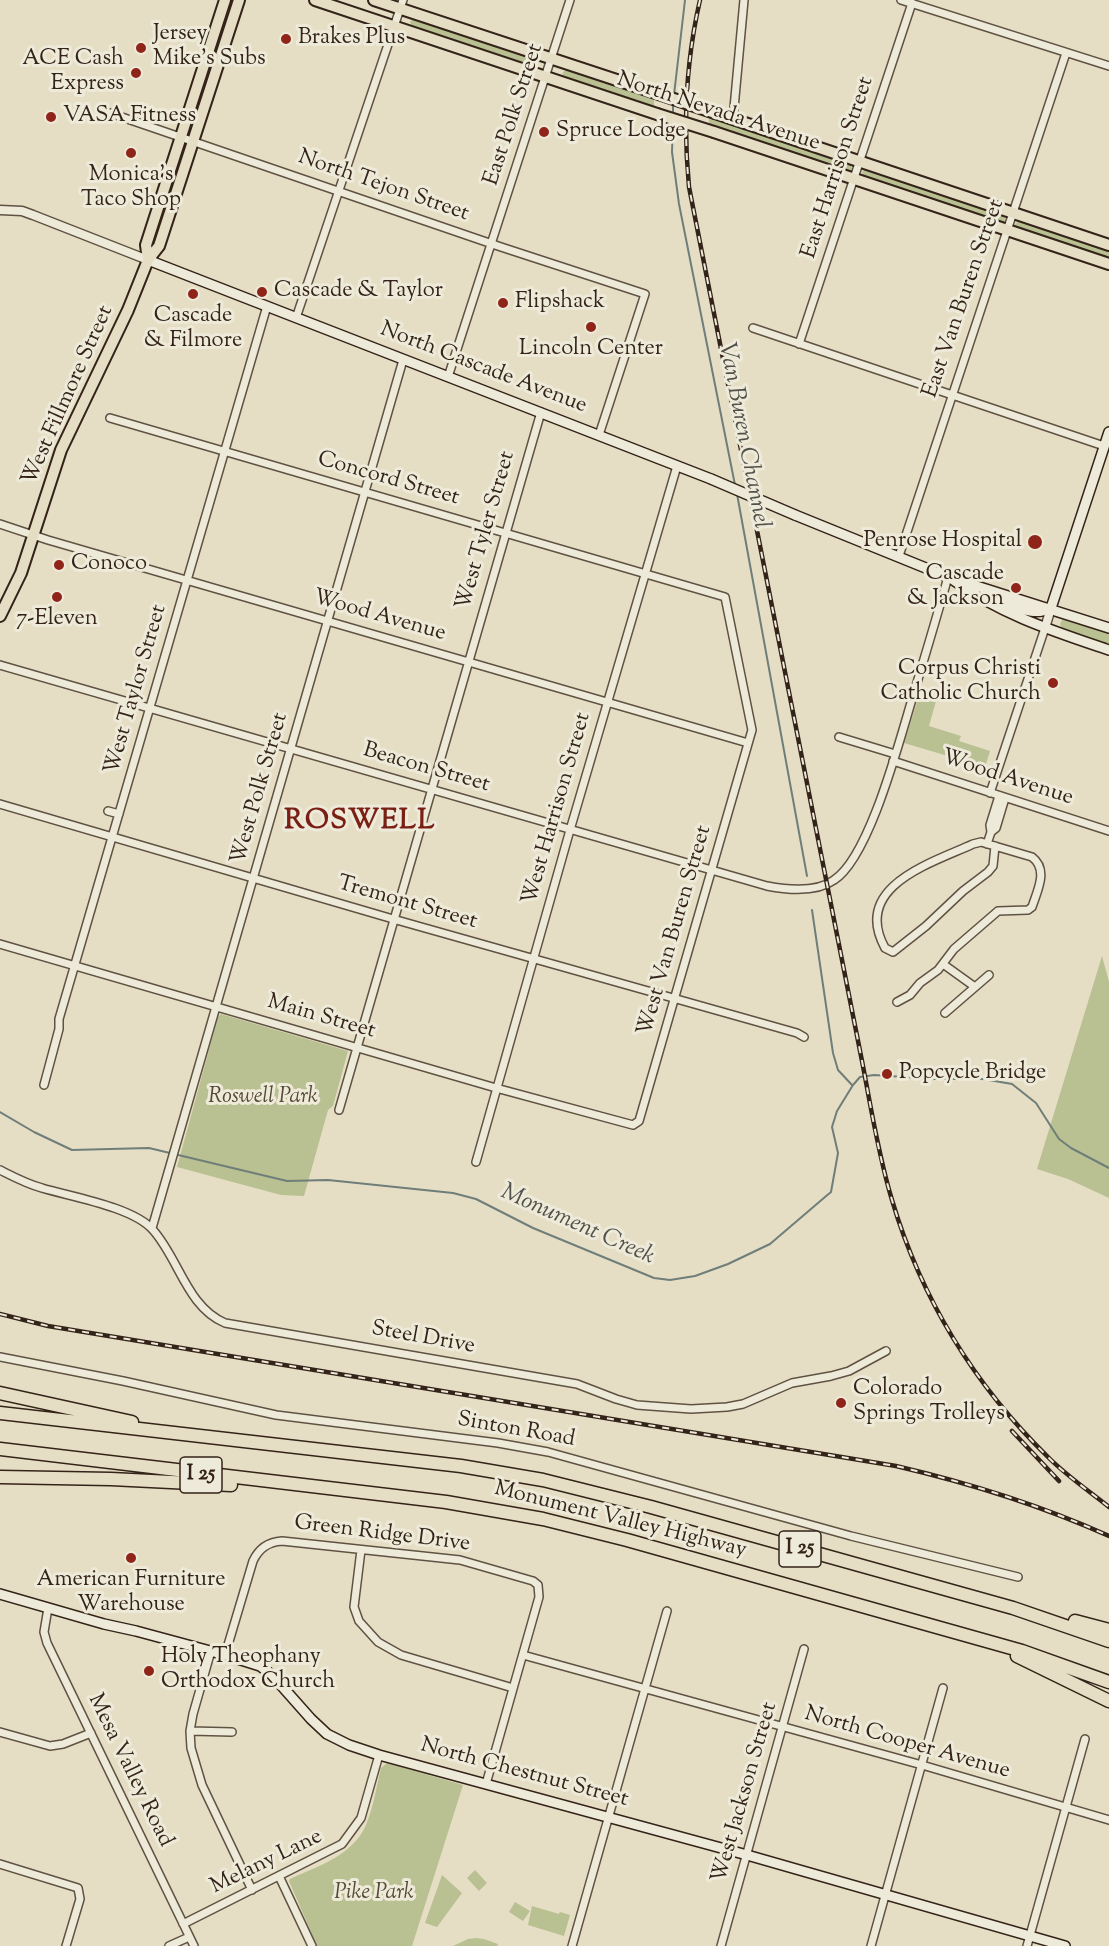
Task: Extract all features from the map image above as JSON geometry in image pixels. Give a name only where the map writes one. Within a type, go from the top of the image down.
[{"type":"highway","points":[[0,1393],[186,1434]]},
{"type":"highway","name":"Monument Valley Highway","points":[[0,1413],[461,1466],[556,1483],[651,1507],[1012,1608],[1109,1641]]},
{"type":"highway","name":"Monument Valley Highway","points":[[0,1449],[446,1503],[543,1519],[957,1632],[1046,1658],[1109,1682]]},
{"type":"highway","points":[[0,1477],[111,1479],[208,1485],[292,1485]]},
{"type":"highway","points":[[1012,1608],[1109,1630]]},
{"type":"highway","points":[[957,1632],[1029,1662],[1109,1701]]},
{"type":"main road","points":[[148,260],[146,245],[225,0]]},
{"type":"main road","points":[[148,260],[159,246],[238,0]]},
{"type":"main road","name":"North Nevada Avenue","points":[[315,0],[1109,264]]},
{"type":"main road","name":"North Nevada Avenue","points":[[374,0],[402,4],[552,59],[1109,244]]},
{"type":"main road","name":"North Cascade Avenue","points":[[148,260],[711,479],[948,577],[1052,608],[1109,628]]},
{"type":"main road","name":"West Fillmore Street","points":[[0,616],[21,573],[61,450],[128,310],[148,260]]},
{"type":"main road","points":[[984,599],[1034,612],[1044,612],[1052,608],[1109,432]]},
{"type":"main road","name":"North Cascade Avenue","points":[[948,577],[968,591],[1045,628],[1109,650]]},
{"type":"main road","name":"North Chestnut Street","points":[[0,1594],[225,1655],[265,1670],[327,1734],[349,1745],[747,1855],[885,1895],[1029,1941],[1065,1946]]},
{"type":"street","name":"East Polk Street","points":[[448,377],[570,0]]},
{"type":"street","points":[[733,119],[744,0]]},
{"type":"street","points":[[901,0],[1109,66]]},
{"type":"street","name":"East Harrison Street","points":[[799,344],[912,3]]},
{"type":"street","points":[[297,318],[402,4]]},
{"type":"street","name":"East Van Buren Street","points":[[899,556],[1066,53]]},
{"type":"street","name":"North Tejon Street","points":[[110,113],[645,294],[599,435]]},
{"type":"street","name":"North Cascade Avenue","points":[[0,210],[21,211],[33,215],[148,260]]},
{"type":"street","name":"West Taylor Street","points":[[44,1084],[59,1029],[59,1019],[267,306]]},
{"type":"street","points":[[753,328],[1104,446]]},
{"type":"street","name":"West Polk Street","points":[[152,1228],[403,360]]},
{"type":"street","name":"West Tyler Street","points":[[339,1110],[541,412]]},
{"type":"street","name":"Concord Street","points":[[110,418],[726,597]]},
{"type":"street","name":"West Harrison Street","points":[[476,1162],[570,830],[677,466]]},
{"type":"street","name":"Wood Avenue","points":[[0,524],[188,581],[748,743]]},
{"type":"street","points":[[894,758],[948,577]]},
{"type":"street","name":"West Van Buren Street","points":[[633,1125],[639,1121],[752,730],[726,597]]},
{"type":"street","points":[[990,793],[1052,608]]},
{"type":"street","name":"Beacon Street","points":[[0,665],[570,830],[767,886],[790,890],[819,887],[841,875],[870,826],[894,758]]},
{"type":"street","name":"Wood Avenue","points":[[839,737],[990,793],[1109,831]]},
{"type":"street","points":[[987,844],[991,832],[996,828],[1002,797]]},
{"type":"street","name":"Tremont Street","points":[[0,804],[393,919],[797,1033],[804,1037]]},
{"type":"street","points":[[108,811],[119,814]]},
{"type":"street","points":[[897,1002],[910,994],[943,964],[954,949],[998,911],[1028,910],[1032,907],[1041,874],[1040,865],[1032,857],[996,846],[981,842],[904,877],[889,889],[881,905],[878,919],[882,942],[885,948],[893,952],[926,926],[963,891],[983,877],[993,866],[996,846]]},
{"type":"street","name":"Main Street","points":[[0,944],[496,1088],[633,1125]]},
{"type":"street","points":[[943,964],[975,987]]},
{"type":"street","points":[[945,1013],[989,975]]},
{"type":"street","name":"Steel Drive","points":[[0,1170],[40,1188],[121,1211],[152,1228],[171,1255],[200,1305],[211,1316],[225,1323],[577,1384],[616,1400],[637,1405],[691,1409],[743,1404],[792,1383],[849,1371],[886,1351]]},
{"type":"street","name":"Sinton Road","points":[[0,1357],[123,1381],[276,1415],[464,1438],[548,1452],[851,1536],[1018,1577]]},
{"type":"street","name":"Green Ridge Drive","points":[[225,1655],[253,1561],[264,1546],[282,1541],[460,1560],[527,1579],[538,1585],[539,1597],[523,1655]]},
{"type":"street","points":[[361,1550],[354,1607],[359,1621],[378,1642],[401,1655],[513,1688]]},
{"type":"street","name":"Mesa Valley Road","points":[[48,1608],[44,1632],[47,1643],[194,1946]]},
{"type":"street","points":[[572,1946],[667,1611]]},
{"type":"street","name":"West Jackson Street","points":[[721,1946],[804,1649]]},
{"type":"street","points":[[211,1651],[193,1714],[190,1731],[191,1748],[196,1773],[252,1890]]},
{"type":"street","points":[[486,1784],[523,1655]]},
{"type":"street","name":"North Cooper Avenue","points":[[523,1655],[922,1765],[1109,1820]]},
{"type":"street","points":[[871,1946],[943,1688]]},
{"type":"street","points":[[190,1731],[232,1732]]},
{"type":"street","points":[[0,1732],[43,1745],[57,1746],[90,1733]]},
{"type":"street","points":[[1029,1941],[1085,1739]]},
{"type":"street","name":"Melany Lane","points":[[183,1924],[337,1848],[351,1834],[361,1818],[380,1755]]},
{"type":"street","points":[[0,1864],[78,1888],[80,1899],[66,1946]]},
{"type":"street","points":[[279,1876],[312,1946]]},
{"type":"street","points":[[170,1946],[189,1937]]},
{"type":"green space","points":[[414,18],[529,56],[535,59],[535,63],[531,67],[413,28],[410,22]]},
{"type":"green space","points":[[566,69],[654,97],[654,108],[566,78],[562,74]]},
{"type":"green space","points":[[709,116],[850,163],[852,169],[849,172],[709,127]]},
{"type":"green space","points":[[868,168],[1004,214],[1005,221],[1000,224],[864,179],[862,172]]},
{"type":"green space","points":[[1021,219],[1109,248],[1109,257],[1086,253],[1016,228],[1015,224]]},
{"type":"green space","points":[[1063,618],[1109,632],[1109,646],[1072,634],[1061,627]]},
{"type":"green space","points":[[919,696],[936,701],[929,726],[961,736],[959,741],[990,751],[985,767],[904,743]]},
{"type":"green space","points":[[1102,956],[1109,982],[1109,1198],[1068,1179],[1037,1169]]},
{"type":"green space","name":"Roswell Park","points":[[221,1014],[348,1051],[333,1106],[328,1110],[304,1196],[281,1195],[177,1167],[218,1017]]},
{"type":"green space","name":"Pike Park","points":[[387,1763],[463,1785],[412,1946],[317,1946],[289,1881],[331,1860],[357,1840],[369,1816],[381,1768]]},
{"type":"green space","points":[[475,1870],[487,1883],[479,1891],[467,1878]]},
{"type":"green space","points":[[442,1875],[462,1893],[437,1927],[425,1923]]},
{"type":"green space","points":[[515,1902],[530,1911],[523,1921],[509,1912]]},
{"type":"green space","points":[[532,1906],[570,1915],[564,1936],[528,1925]]},
{"type":"green space","points":[[476,1938],[498,1944],[497,1946],[453,1946],[468,1939]]},
{"type":"waterway","name":"Van Buren Channel","points":[[674,95],[685,0]]},
{"type":"waterway","name":"Van Buren Channel","points":[[673,104],[673,116]]},
{"type":"waterway","name":"Van Buren Channel","points":[[673,122],[672,152],[679,204],[735,485]]},
{"type":"waterway","name":"Van Buren Channel","points":[[737,494],[807,876]]},
{"type":"waterway","name":"Van Buren Channel","points":[[812,910],[833,1053],[838,1070],[852,1085]]},
{"type":"waterway","name":"Monument Creek","points":[[0,1112],[34,1132],[72,1150],[149,1148],[287,1181],[328,1180],[453,1193],[476,1199],[533,1228],[654,1278],[670,1280],[695,1276],[728,1264],[770,1244],[831,1192],[838,1153],[832,1127],[837,1111],[860,1077],[874,1075],[983,1079],[1012,1084],[1036,1103],[1059,1139],[1109,1168]]},
{"type":"railway","points":[[700,0],[687,93],[686,140],[689,187],[887,1183],[918,1272],[935,1306],[974,1371],[997,1401],[1049,1458],[1109,1507]]},
{"type":"railway","points":[[0,1314],[48,1326],[896,1466],[1004,1496],[1057,1514],[1109,1536]]},
{"type":"railway","points":[[1012,1431],[1059,1481]]},
{"type":"place","name":"Brakes Plus","points":[[286,39]]},
{"type":"place","name":"Jersey Mike's Subs","points":[[141,48]]},
{"type":"place","name":"ACE Cash Express","points":[[136,73]]},
{"type":"place","name":"VASA Fitness","points":[[51,117]]},
{"type":"place","name":"Spruce Lodge","points":[[544,132]]},
{"type":"place","name":"Monica's Taco Shop","points":[[131,153]]},
{"type":"place","name":"Cascade & Taylor","points":[[262,292]]},
{"type":"place","name":"Cascade & Filmore","points":[[193,294]]},
{"type":"place","name":"Flipshack","points":[[503,303]]},
{"type":"place","name":"Lincoln Center","points":[[591,327]]},
{"type":"place","name":"Penrose Hospital","points":[[1035,542]]},
{"type":"place","name":"Conoco","points":[[59,565]]},
{"type":"place","name":"Cascade & Jackson","points":[[1016,588]]},
{"type":"place","name":"7-Eleven","points":[[57,597]]},
{"type":"place","name":"Corpus Christi Catholic Church","points":[[1053,683]]},
{"type":"place","name":"Popcycle Bridge","points":[[887,1074]]},
{"type":"place","name":"Colorado Springs Trolleys","points":[[841,1403]]},
{"type":"place","name":"American Furniture Warehouse","points":[[131,1558]]},
{"type":"place","name":"Holy Theophany Orthodox Church","points":[[149,1671]]},
{"type":"district","name":"ROSWELL","points":[[360,823]]}]
